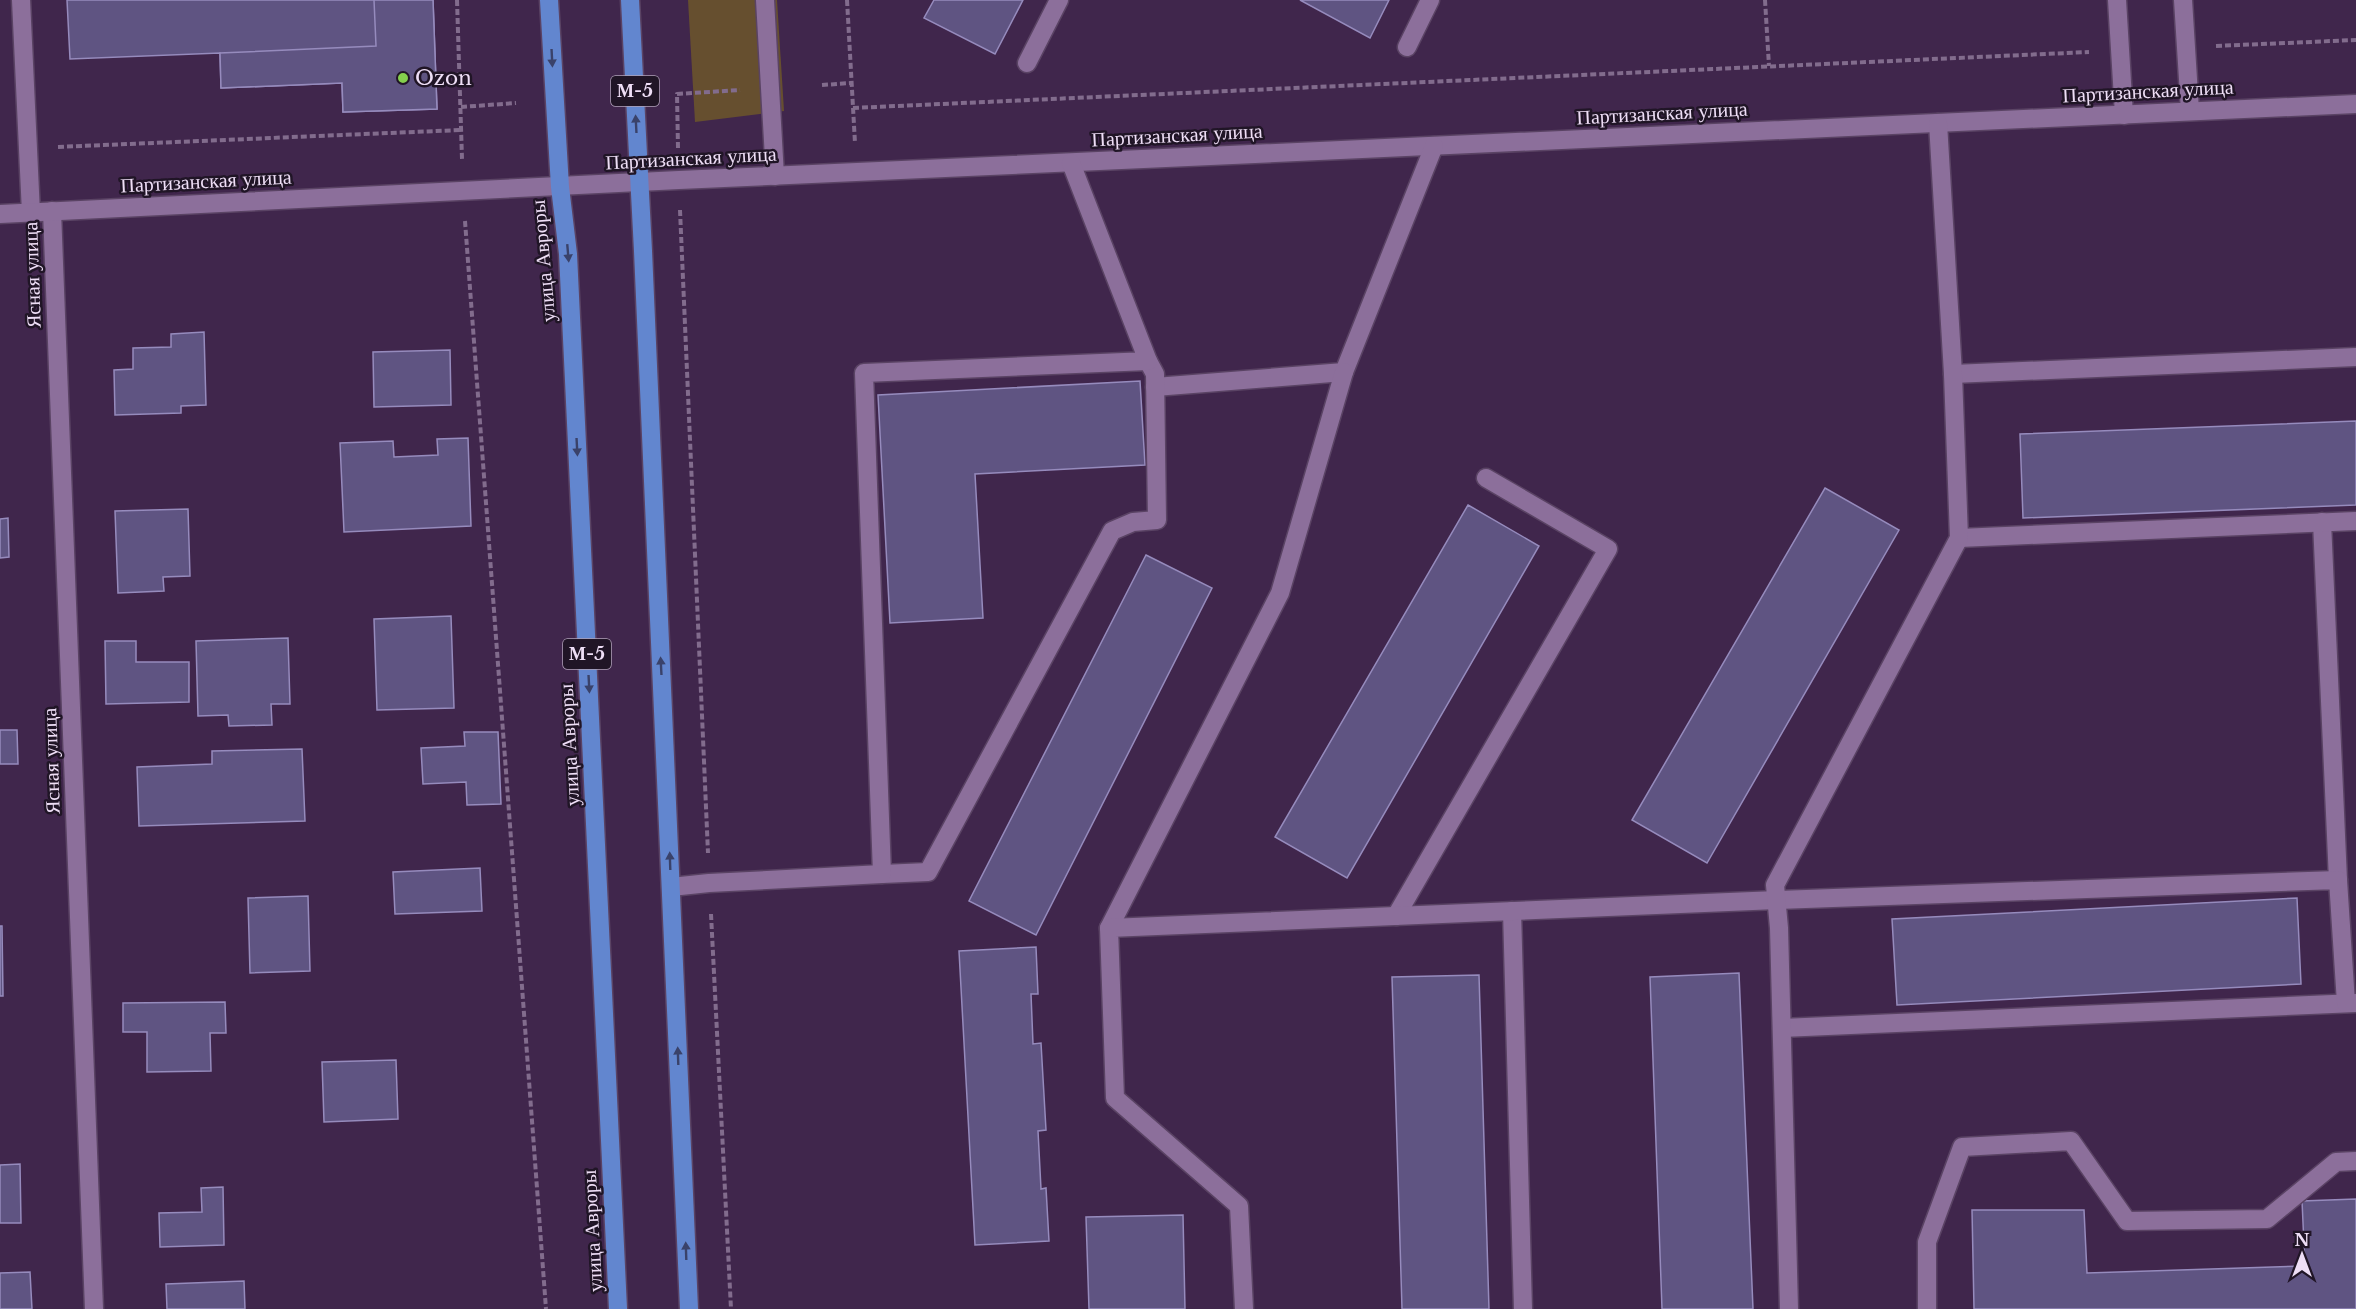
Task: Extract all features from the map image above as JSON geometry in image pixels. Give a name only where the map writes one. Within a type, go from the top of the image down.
[{"type":"main road","name":"улица Авроры","points":[[549,0],[560,187],[569,265],[618,1309]]},
{"type":"main road","name":"М-5","points":[[630,0],[689,1309]]},
{"type":"street","points":[[21,0],[31,213]]},
{"type":"street","points":[[765,0],[775,176]]},
{"type":"street","points":[[1027,63],[1059,0]]},
{"type":"street","points":[[1407,47],[1430,0]]},
{"type":"street","points":[[2117,0],[2124,115]]},
{"type":"street","points":[[2182,0],[2190,111]]},
{"type":"street","name":"Партизанская улица","points":[[0,214],[679,180],[2356,104]]},
{"type":"street","points":[[1789,1309],[1782,1028],[1775,885],[1959,538],[1953,374],[1938,123]]},
{"type":"street","points":[[1244,1309],[1239,1206],[1115,1098],[1109,928],[1280,593],[1344,372],[1434,146]]},
{"type":"street","points":[[671,887],[928,872],[1112,531],[1133,522],[1157,520],[1155,374],[1071,163]]},
{"type":"street","name":"Ясная улица","points":[[52,211],[94,1309]]},
{"type":"street","points":[[1953,374],[2356,357]]},
{"type":"street","points":[[882,874],[864,374],[1148,361]]},
{"type":"street","points":[[1155,387],[1344,372]]},
{"type":"street","points":[[1396,916],[1608,549],[1486,478]]},
{"type":"street","points":[[1959,538],[2356,521]]},
{"type":"street","points":[[1782,1028],[2351,1003],[2338,880],[2322,522]]},
{"type":"street","points":[[1109,928],[1777,900],[2338,880]]},
{"type":"street","points":[[1512,911],[1523,1309]]},
{"type":"street","points":[[1928,1309],[1927,1242],[1962,1147],[2071,1141],[2127,1221],[2267,1219],[2336,1162],[2356,1161]]},
{"type":"path","points":[[457,0],[464,191],[546,1309]]},
{"type":"path","points":[[846,0],[856,173]]},
{"type":"path","points":[[1765,0],[1769,66]]},
{"type":"path","points":[[2186,47],[2356,40]]},
{"type":"path","points":[[853,108],[2120,50]]},
{"type":"path","points":[[822,85],[851,83]]},
{"type":"path","points":[[731,1309],[709,883],[676,94],[749,89]]},
{"type":"path","points":[[460,107],[516,103]]},
{"type":"path","points":[[28,148],[460,130]]},
{"type":"shaded area","points":[[688,0],[777,0],[784,111],[695,122]]},
{"type":"building","points":[[67,0],[433,0],[437,109],[343,112],[342,83],[221,88],[220,53],[70,59]]},
{"type":"building","points":[[374,0],[433,0],[437,109],[343,112],[342,83],[221,88],[220,53],[376,46]]},
{"type":"building","points":[[934,0],[1023,0],[995,54],[924,18]]},
{"type":"building","points":[[1300,0],[1389,0],[1370,38]]},
{"type":"building","points":[[204,332],[206,405],[181,406],[181,413],[115,415],[114,370],[133,369],[133,348],[171,347],[171,334]]},
{"type":"building","points":[[450,350],[451,405],[374,407],[373,352]]},
{"type":"building","points":[[1140,381],[1145,465],[975,474],[983,618],[890,623],[878,395]]},
{"type":"building","points":[[2356,421],[2356,505],[2023,518],[2020,434]]},
{"type":"building","points":[[468,438],[471,526],[344,532],[340,443],[393,441],[394,457],[438,455],[437,439]]},
{"type":"building","points":[[1825,488],[1899,530],[1707,863],[1632,820]]},
{"type":"building","points":[[1468,505],[1539,546],[1347,878],[1275,837]]},
{"type":"building","points":[[188,509],[190,576],[163,577],[164,591],[118,593],[115,511]]},
{"type":"building","points":[[8,518],[9,557],[0,558],[0,519]]},
{"type":"building","points":[[1146,555],[1212,588],[1036,935],[969,901]]},
{"type":"building","points":[[451,616],[454,708],[377,710],[374,619]]},
{"type":"building","points":[[288,638],[290,704],[271,704],[272,725],[229,726],[228,715],[198,716],[196,641]]},
{"type":"building","points":[[105,641],[136,641],[136,662],[189,662],[189,702],[106,704]]},
{"type":"building","points":[[0,730],[17,730],[18,764],[0,764]]},
{"type":"building","points":[[464,732],[498,732],[501,804],[467,805],[466,782],[423,784],[421,748],[465,746]]},
{"type":"building","points":[[302,749],[305,821],[139,826],[137,767],[212,764],[212,751]]},
{"type":"building","points":[[480,868],[482,911],[395,914],[393,872]]},
{"type":"building","points":[[308,896],[310,971],[250,973],[248,898]]},
{"type":"building","points":[[2297,898],[2301,984],[1897,1005],[1892,919]]},
{"type":"building","points":[[0,926],[2,926],[3,996],[0,996]]},
{"type":"building","points":[[1036,947],[1038,994],[1031,994],[1033,1044],[1041,1043],[1046,1130],[1038,1131],[1041,1189],[1046,1188],[1049,1241],[975,1245],[959,951]]},
{"type":"building","points":[[1739,973],[1753,1309],[1662,1309],[1650,977]]},
{"type":"building","points":[[1479,975],[1489,1309],[1402,1309],[1392,977]]},
{"type":"building","points":[[225,1002],[226,1033],[210,1033],[211,1071],[147,1072],[147,1032],[123,1032],[123,1003]]},
{"type":"building","points":[[396,1060],[398,1119],[324,1122],[322,1062]]},
{"type":"building","points":[[20,1164],[21,1223],[0,1223],[0,1165]]},
{"type":"building","points":[[223,1187],[224,1245],[160,1247],[159,1213],[202,1212],[201,1188]]},
{"type":"building","points":[[2356,1199],[2356,1309],[1974,1309],[1972,1210],[2084,1210],[2087,1273],[2305,1266],[2302,1201]]},
{"type":"building","points":[[1183,1215],[1185,1309],[1089,1309],[1086,1217]]},
{"type":"building","points":[[30,1272],[32,1309],[0,1309],[0,1273]]},
{"type":"building","points":[[244,1281],[245,1309],[167,1309],[166,1284]]},
{"type":"place","name":"Ozon","points":[[403,78]]}]
